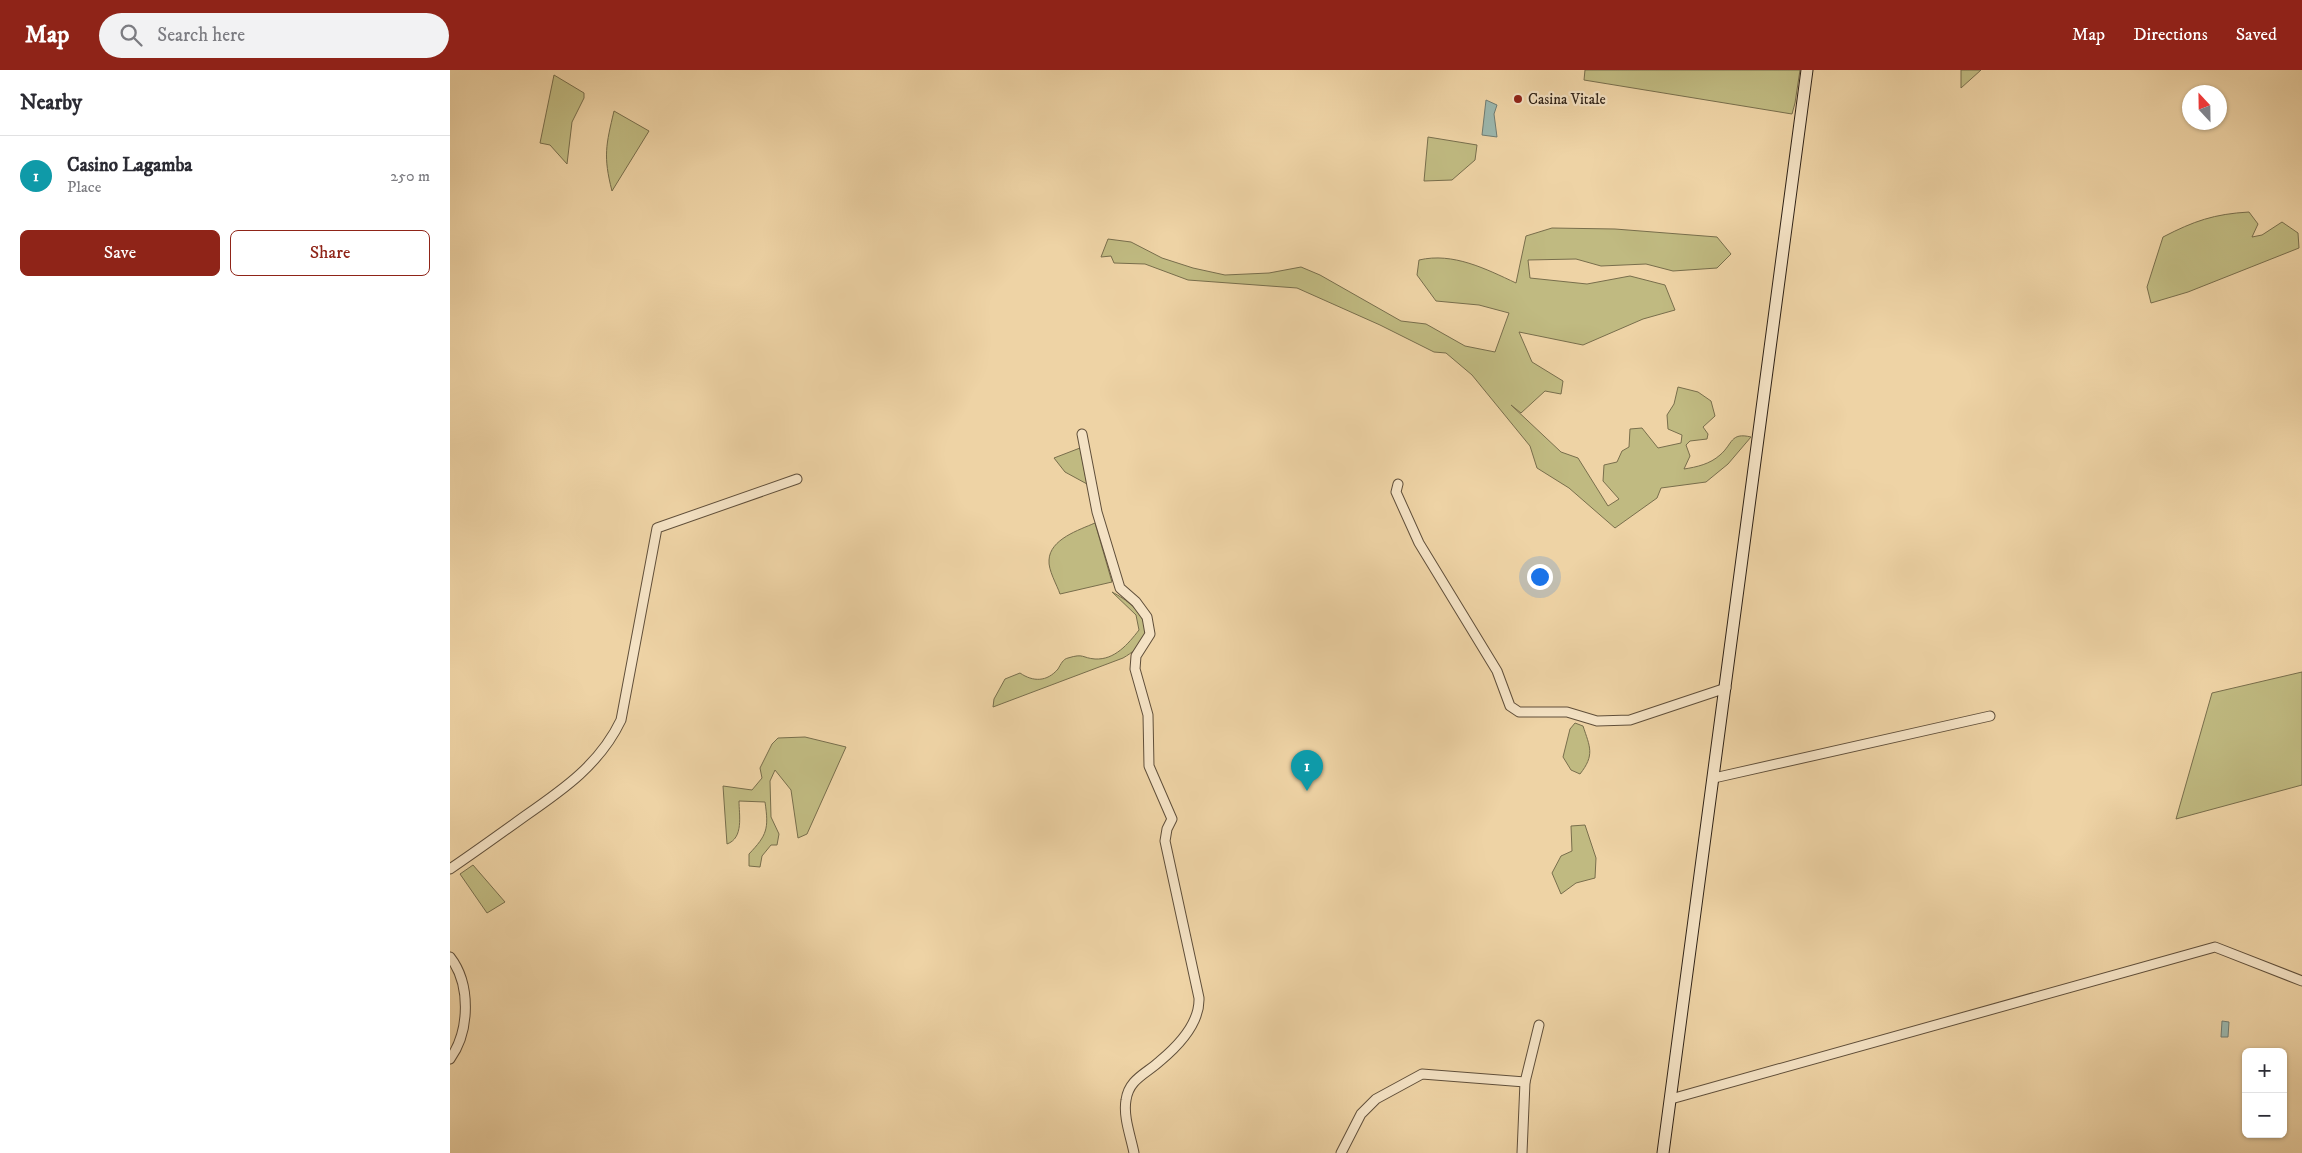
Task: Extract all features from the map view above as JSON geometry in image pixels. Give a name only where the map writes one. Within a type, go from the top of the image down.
[{"type":"main road","points":[[1663,1153],[1808,70]]},
{"type":"street","points":[[1082,434],[1097,512],[1120,588],[1136,602],[1147,617],[1150,634],[1136,656],[1135,669],[1148,715],[1149,766],[1172,820],[1167,829],[1166,841],[1200,1009],[1182,1039],[1159,1062],[1131,1084],[1126,1100],[1126,1114],[1134,1153]]},
{"type":"street","points":[[450,869],[563,790],[599,757],[612,739],[620,720],[657,528],[797,479]]},
{"type":"street","points":[[1398,484],[1396,492],[1419,543],[1498,671],[1510,706],[1519,712],[1567,712],[1597,721],[1630,720],[1726,688]]},
{"type":"street","points":[[1714,778],[1990,716]]},
{"type":"street","points":[[1671,1099],[2215,947],[2302,981]]},
{"type":"street","points":[[450,957],[457,968],[463,988],[465,1022],[450,1059]]},
{"type":"street","points":[[1522,1153],[1525,1082],[1539,1025]]},
{"type":"street","points":[[1341,1153],[1361,1114],[1376,1099],[1422,1074],[1525,1082]]},
{"type":"shaded area","points":[[1585,70],[1800,70],[1792,114],[1584,80]]},
{"type":"shaded area","points":[[1961,70],[1981,70],[1961,88]]},
{"type":"shaded area","points":[[554,75],[584,93],[584,98],[572,122],[567,164],[550,145],[540,143]]},
{"type":"shaded area","points":[[614,111],[649,131],[612,191],[607,169],[607,151]]},
{"type":"shaded area","points":[[1428,137],[1477,145],[1475,160],[1452,180],[1424,181]]},
{"type":"shaded area","points":[[2249,212],[2258,224],[2252,237],[2262,235],[2282,222],[2298,233],[2299,248],[2188,292],[2151,303],[2147,287],[2163,237],[2205,219],[2225,214]]},
{"type":"shaded area","points":[[1552,228],[1615,229],[1717,237],[1731,254],[1717,268],[1673,271],[1646,264],[1601,266],[1576,259],[1528,260],[1530,278],[1587,284],[1630,276],[1665,285],[1675,310],[1643,319],[1583,345],[1519,332],[1532,362],[1563,381],[1561,394],[1545,391],[1521,413],[1511,405],[1561,452],[1578,458],[1608,506],[1619,499],[1603,481],[1604,465],[1617,462],[1622,451],[1629,447],[1630,429],[1642,428],[1658,448],[1681,443],[1682,435],[1668,429],[1667,415],[1674,404],[1678,387],[1698,392],[1711,401],[1715,416],[1703,427],[1708,434],[1707,439],[1690,441],[1686,445],[1690,456],[1684,469],[1712,461],[1724,451],[1732,440],[1739,436],[1751,437],[1728,464],[1706,482],[1661,488],[1657,498],[1615,528],[1569,488],[1537,468],[1530,446],[1472,375],[1446,353],[1434,352],[1380,325],[1297,288],[1188,280],[1145,264],[1114,263],[1111,256],[1101,257],[1108,239],[1131,242],[1162,258],[1193,268],[1225,275],[1269,273],[1301,267],[1320,275],[1401,321],[1426,324],[1465,346],[1495,352],[1509,313],[1479,305],[1436,301],[1417,275],[1419,260],[1444,258],[1457,260],[1481,267],[1516,283],[1526,236]]},
{"type":"shaded area","points":[[1080,448],[1087,484],[1065,472],[1054,458]]},
{"type":"shaded area","points":[[1095,523],[1112,582],[1060,594],[1050,568],[1049,560],[1054,546],[1066,536]]},
{"type":"shaded area","points":[[1112,592],[1132,606],[1144,623],[1145,632],[1142,641],[1135,650],[1123,658],[993,707],[994,699],[1005,679],[1020,673],[1035,679],[1045,678],[1054,673],[1066,659],[1080,656],[1102,659],[1115,654],[1126,646],[1139,630],[1136,615]]},
{"type":"shaded area","points":[[2302,672],[2302,785],[2176,819],[2212,693]]},
{"type":"shaded area","points":[[1575,723],[1583,726],[1590,751],[1588,761],[1580,774],[1571,770],[1563,757],[1570,729]]},
{"type":"shaded area","points":[[805,737],[846,747],[807,834],[798,838],[791,790],[775,770],[770,781],[771,817],[779,834],[777,845],[771,845],[762,856],[760,867],[749,866],[749,854],[760,842],[765,831],[767,819],[765,802],[739,801],[740,819],[738,831],[736,837],[727,844],[723,786],[752,790],[762,778],[760,768],[772,744],[778,738]]},
{"type":"shaded area","points":[[1585,825],[1596,858],[1595,878],[1576,883],[1561,894],[1552,873],[1561,856],[1572,851],[1571,826]]},
{"type":"shaded area","points":[[473,865],[505,902],[487,913],[460,874]]},
{"type":"water","points":[[1486,100],[1497,105],[1494,114],[1497,137],[1482,135]]},
{"type":"water","points":[[2222,1021],[2229,1022],[2228,1037],[2221,1037]]},
{"type":"place","name":"Casina Vitale","points":[[1518,99]]},
{"type":"place","name":"Casino Lagamba","points":[[1307,791]]}]
